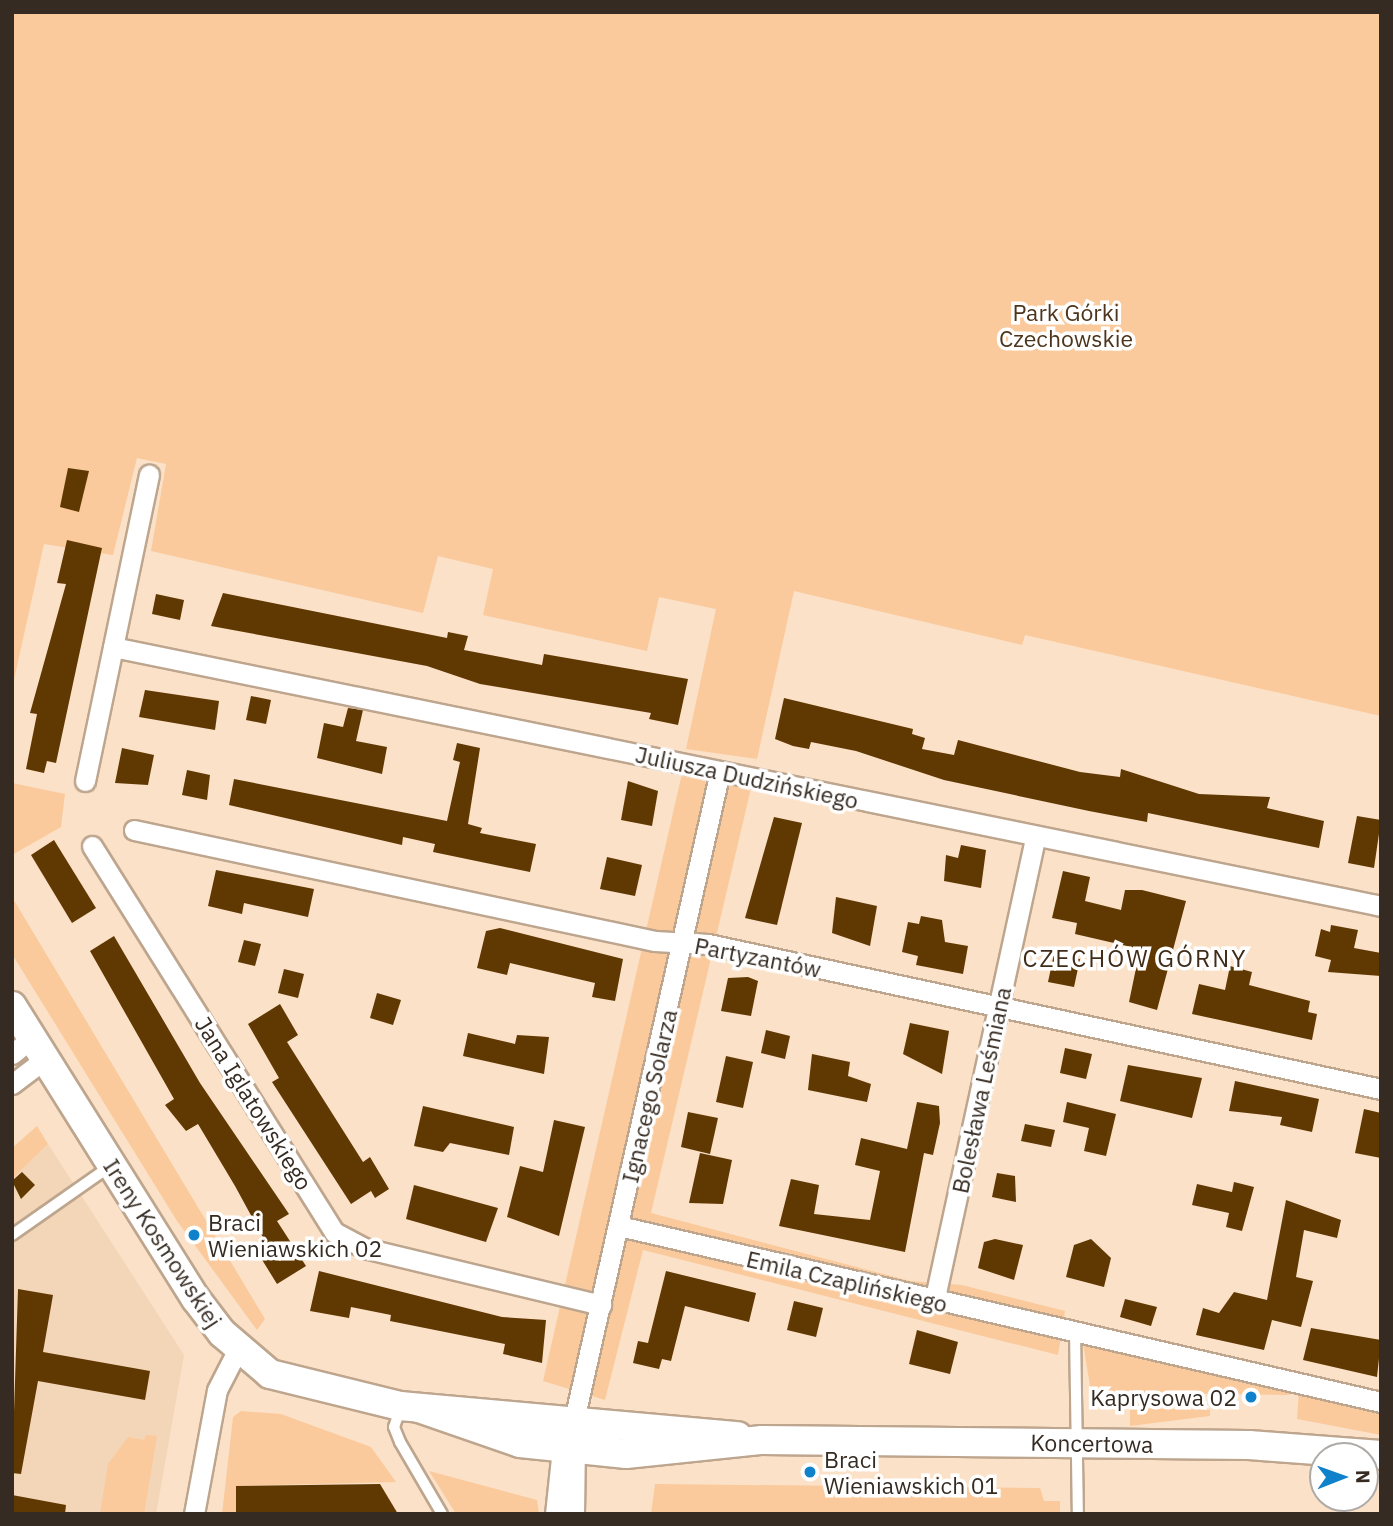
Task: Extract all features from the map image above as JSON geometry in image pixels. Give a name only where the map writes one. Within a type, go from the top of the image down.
[{"type":"street","points":[[85,782],[149,475]]},
{"type":"street","name":"Juliusza Dudzińskiego","points":[[113,647],[1381,906]]},
{"type":"street","name":"Ignacego Solarza","points":[[569,1449],[720,771]]},
{"type":"street","name":"Partyzantów","points":[[134,830],[655,941],[684,942],[1381,1089]]},
{"type":"street","name":"Bolesława Leśmiana","points":[[934,1302],[1035,837]]},
{"type":"street","name":"Jana Iglatowskiego","points":[[92,846],[334,1232],[364,1248],[601,1305]]},
{"type":"street","name":"Ireny Kosmowskiej","points":[[12,1006],[30,1050],[111,1165],[196,1299],[238,1349],[270,1374],[300,1385],[410,1407],[574,1420]]},
{"type":"street","points":[[12,1084],[30,1050]]},
{"type":"street","name":"Emila Czaplińskiego","points":[[619,1226],[934,1302],[1075,1331],[1381,1402]]},
{"type":"street","points":[[194,1514],[217,1390],[238,1349]]},
{"type":"street","name":"Ireny Kosmowskiej","points":[[410,1407],[520,1443],[569,1449]]},
{"type":"street","name":"Koncertowa","points":[[574,1420],[691,1427],[762,1440]]},
{"type":"street","name":"Koncertowa","points":[[569,1449],[694,1450],[762,1440],[1249,1444],[1381,1455]]},
{"type":"street","points":[[555,1514],[569,1449]]},
{"type":"street","points":[[569,1449],[574,1514]]},
{"type":"lane","points":[[12,1235],[111,1165]]},
{"type":"lane","points":[[1075,1331],[1078,1514]]},
{"type":"lane","points":[[410,1407],[394,1427],[442,1514]]},
{"type":"shaded area","points":[[48,1144],[184,1355],[156,1514],[12,1514],[12,1179]]},
{"type":"green space","name":"Park Górki Czechowskie","points":[[12,12],[1381,12],[1381,716],[1025,635],[1022,645],[794,591],[757,759],[686,749],[716,609],[659,597],[647,651],[483,615],[493,569],[438,556],[423,613],[151,551],[166,464],[137,458],[113,555],[44,544],[12,689]]},
{"type":"green space","points":[[683,769],[752,784],[651,1213],[910,1281],[962,1285],[1065,1311],[1058,1355],[643,1250],[605,1400],[543,1381]]},
{"type":"green space","points":[[12,783],[65,794],[61,827],[12,855]]},
{"type":"green space","points":[[12,897],[265,1319],[257,1330],[177,1221],[12,954]]},
{"type":"green space","points":[[37,1126],[48,1144],[12,1179],[12,1148]]},
{"type":"green space","points":[[1083,1343],[1290,1390],[1289,1395],[1091,1392]]},
{"type":"green space","points":[[1299,1391],[1381,1411],[1381,1435],[1297,1419]]},
{"type":"green space","points":[[1130,1408],[1210,1410],[1210,1416],[1130,1426]]},
{"type":"green space","points":[[241,1411],[281,1414],[371,1447],[396,1482],[236,1486],[236,1514],[222,1514],[233,1417]]},
{"type":"green space","points":[[146,1435],[157,1436],[144,1514],[100,1514],[108,1464],[128,1437],[144,1440]]},
{"type":"green space","points":[[429,1471],[537,1500],[539,1514],[456,1514]]},
{"type":"green space","points":[[655,1484],[1040,1488],[1044,1501],[1060,1501],[1060,1514],[651,1514]]},
{"type":"building","points":[[68,468],[89,471],[79,512],[60,507]]},
{"type":"building","points":[[67,540],[102,548],[56,763],[47,761],[44,773],[26,769],[37,714],[30,713],[66,584],[57,583]]},
{"type":"building","points":[[223,593],[447,638],[448,632],[468,636],[464,650],[542,665],[544,654],[688,679],[678,725],[649,719],[651,713],[480,684],[427,666],[211,626]]},
{"type":"building","points":[[156,594],[184,600],[180,620],[152,614]]},
{"type":"building","points":[[145,690],[219,701],[215,730],[139,717]]},
{"type":"building","points":[[251,696],[271,700],[266,724],[246,720]]},
{"type":"building","points":[[784,698],[913,729],[912,734],[925,738],[922,749],[954,755],[958,740],[1080,772],[1120,777],[1121,769],[1199,794],[1270,797],[1267,808],[1324,821],[1319,848],[1148,813],[1147,822],[1089,811],[944,780],[856,751],[811,742],[809,749],[793,746],[775,739]]},
{"type":"building","points":[[348,708],[363,710],[356,741],[387,747],[382,774],[317,758],[324,723],[343,727]]},
{"type":"building","points":[[457,743],[480,748],[468,824],[482,828],[480,833],[536,844],[530,872],[433,852],[435,844],[403,837],[402,845],[229,805],[234,779],[447,821],[460,762],[453,760]]},
{"type":"building","points":[[122,748],[154,755],[148,785],[115,783]]},
{"type":"building","points":[[187,770],[210,775],[207,800],[182,795]]},
{"type":"building","points":[[628,781],[658,791],[652,826],[621,820]]},
{"type":"building","points":[[1357,816],[1381,820],[1374,868],[1348,863]]},
{"type":"building","points":[[774,817],[802,823],[777,925],[745,918]]},
{"type":"building","points":[[54,840],[96,908],[72,923],[31,855]]},
{"type":"building","points":[[961,845],[986,850],[981,888],[944,881],[946,855],[958,858]]},
{"type":"building","points":[[607,857],[642,865],[635,896],[600,889]]},
{"type":"building","points":[[216,870],[314,889],[308,917],[244,903],[242,914],[208,906]]},
{"type":"building","points":[[1063,871],[1090,877],[1085,901],[1121,910],[1125,890],[1142,890],[1186,901],[1157,1010],[1129,1002],[1140,949],[1075,934],[1077,923],[1052,918]]},
{"type":"building","points":[[836,897],[877,906],[870,946],[832,933]]},
{"type":"building","points":[[921,916],[942,920],[945,942],[968,946],[963,974],[916,965],[918,956],[902,952],[908,922],[919,924]]},
{"type":"building","points":[[1331,925],[1358,930],[1354,948],[1381,953],[1381,976],[1328,972],[1331,960],[1315,956],[1321,929],[1330,932]]},
{"type":"building","points":[[500,928],[623,959],[615,1001],[592,997],[595,983],[510,963],[507,975],[477,968],[486,931]]},
{"type":"building","points":[[114,936],[200,1083],[289,1214],[277,1221],[306,1266],[277,1284],[256,1250],[266,1243],[235,1186],[198,1124],[186,1131],[165,1105],[174,1099],[90,951]]},
{"type":"building","points":[[244,940],[261,944],[255,966],[238,962]]},
{"type":"building","points":[[1054,954],[1080,959],[1074,987],[1048,982]]},
{"type":"building","points":[[1230,966],[1252,972],[1249,985],[1310,1001],[1308,1012],[1317,1014],[1312,1040],[1192,1014],[1199,984],[1225,990]]},
{"type":"building","points":[[284,969],[304,974],[298,998],[278,993]]},
{"type":"building","points":[[748,977],[758,981],[751,1016],[721,1011],[728,978]]},
{"type":"building","points":[[377,993],[401,1000],[393,1025],[370,1018]]},
{"type":"building","points":[[280,1004],[298,1035],[287,1042],[363,1162],[370,1157],[389,1189],[375,1198],[371,1191],[351,1204],[272,1082],[279,1078],[248,1024]]},
{"type":"building","points":[[910,1023],[949,1031],[942,1074],[903,1054]]},
{"type":"building","points":[[766,1030],[790,1036],[785,1059],[761,1053]]},
{"type":"building","points":[[468,1033],[515,1044],[517,1035],[549,1037],[544,1074],[463,1056]]},
{"type":"building","points":[[1065,1048],[1092,1054],[1086,1079],[1060,1073]]},
{"type":"building","points":[[812,1054],[850,1062],[848,1076],[871,1084],[867,1102],[808,1090]]},
{"type":"building","points":[[726,1056],[753,1062],[743,1108],[716,1102]]},
{"type":"building","points":[[1128,1065],[1202,1078],[1192,1118],[1120,1101]]},
{"type":"building","points":[[1235,1081],[1319,1099],[1312,1132],[1280,1125],[1282,1117],[1229,1111]]},
{"type":"building","points":[[917,1102],[939,1106],[940,1123],[933,1155],[924,1153],[905,1252],[779,1226],[791,1179],[819,1185],[814,1214],[870,1220],[880,1171],[855,1165],[861,1138],[907,1149]]},
{"type":"building","points":[[1067,1102],[1116,1114],[1106,1156],[1084,1151],[1089,1128],[1063,1122]]},
{"type":"building","points":[[423,1106],[514,1127],[509,1155],[450,1143],[443,1152],[414,1146]]},
{"type":"building","points":[[1364,1109],[1381,1113],[1381,1158],[1355,1153]]},
{"type":"building","points":[[688,1112],[718,1118],[710,1154],[681,1147]]},
{"type":"building","points":[[554,1120],[585,1127],[559,1236],[507,1217],[520,1166],[543,1172]]},
{"type":"building","points":[[1025,1124],[1055,1130],[1051,1147],[1021,1141]]},
{"type":"building","points":[[700,1153],[732,1160],[723,1204],[689,1203]]},
{"type":"building","points":[[22,1172],[35,1185],[21,1199],[12,1181]]},
{"type":"building","points":[[997,1173],[1015,1176],[1016,1202],[992,1197]]},
{"type":"building","points":[[1234,1182],[1254,1187],[1242,1231],[1226,1227],[1229,1213],[1192,1205],[1197,1184],[1232,1192]]},
{"type":"building","points":[[414,1185],[498,1208],[486,1242],[406,1219]]},
{"type":"building","points":[[1286,1200],[1341,1220],[1337,1238],[1304,1230],[1296,1277],[1313,1281],[1301,1327],[1272,1320],[1264,1350],[1196,1335],[1203,1308],[1219,1313],[1234,1292],[1267,1300]]},
{"type":"building","points":[[995,1239],[1023,1245],[1014,1280],[978,1268],[984,1242]]},
{"type":"building","points":[[1091,1239],[1111,1258],[1104,1287],[1066,1277],[1074,1245]]},
{"type":"building","points":[[319,1271],[502,1317],[546,1320],[542,1363],[503,1354],[505,1344],[390,1321],[391,1315],[351,1307],[349,1318],[310,1311]]},
{"type":"building","points":[[666,1271],[756,1293],[749,1322],[685,1306],[671,1361],[662,1359],[659,1369],[633,1363],[638,1341],[648,1343]]},
{"type":"building","points":[[18,1289],[53,1295],[43,1352],[150,1371],[145,1400],[38,1381],[21,1474],[12,1473]]},
{"type":"building","points":[[1125,1299],[1157,1307],[1151,1326],[1120,1317]]},
{"type":"building","points":[[794,1301],[823,1308],[816,1337],[787,1330]]},
{"type":"building","points":[[1311,1328],[1381,1340],[1377,1377],[1303,1360]]},
{"type":"building","points":[[917,1330],[958,1342],[950,1374],[909,1364]]},
{"type":"building","points":[[380,1484],[398,1514],[236,1514],[236,1486]]},
{"type":"building","points":[[12,1495],[66,1505],[65,1514],[12,1514]]},
{"type":"place","name":"Braci Wieniawskich 02","points":[[194,1235]]},
{"type":"place","name":"Kaprysowa 02","points":[[1251,1397]]},
{"type":"place","name":"Braci Wieniawskich 01","points":[[810,1472]]},
{"type":"district","name":"CZECHÓW GÓRNY","points":[[1135,959]]}]
